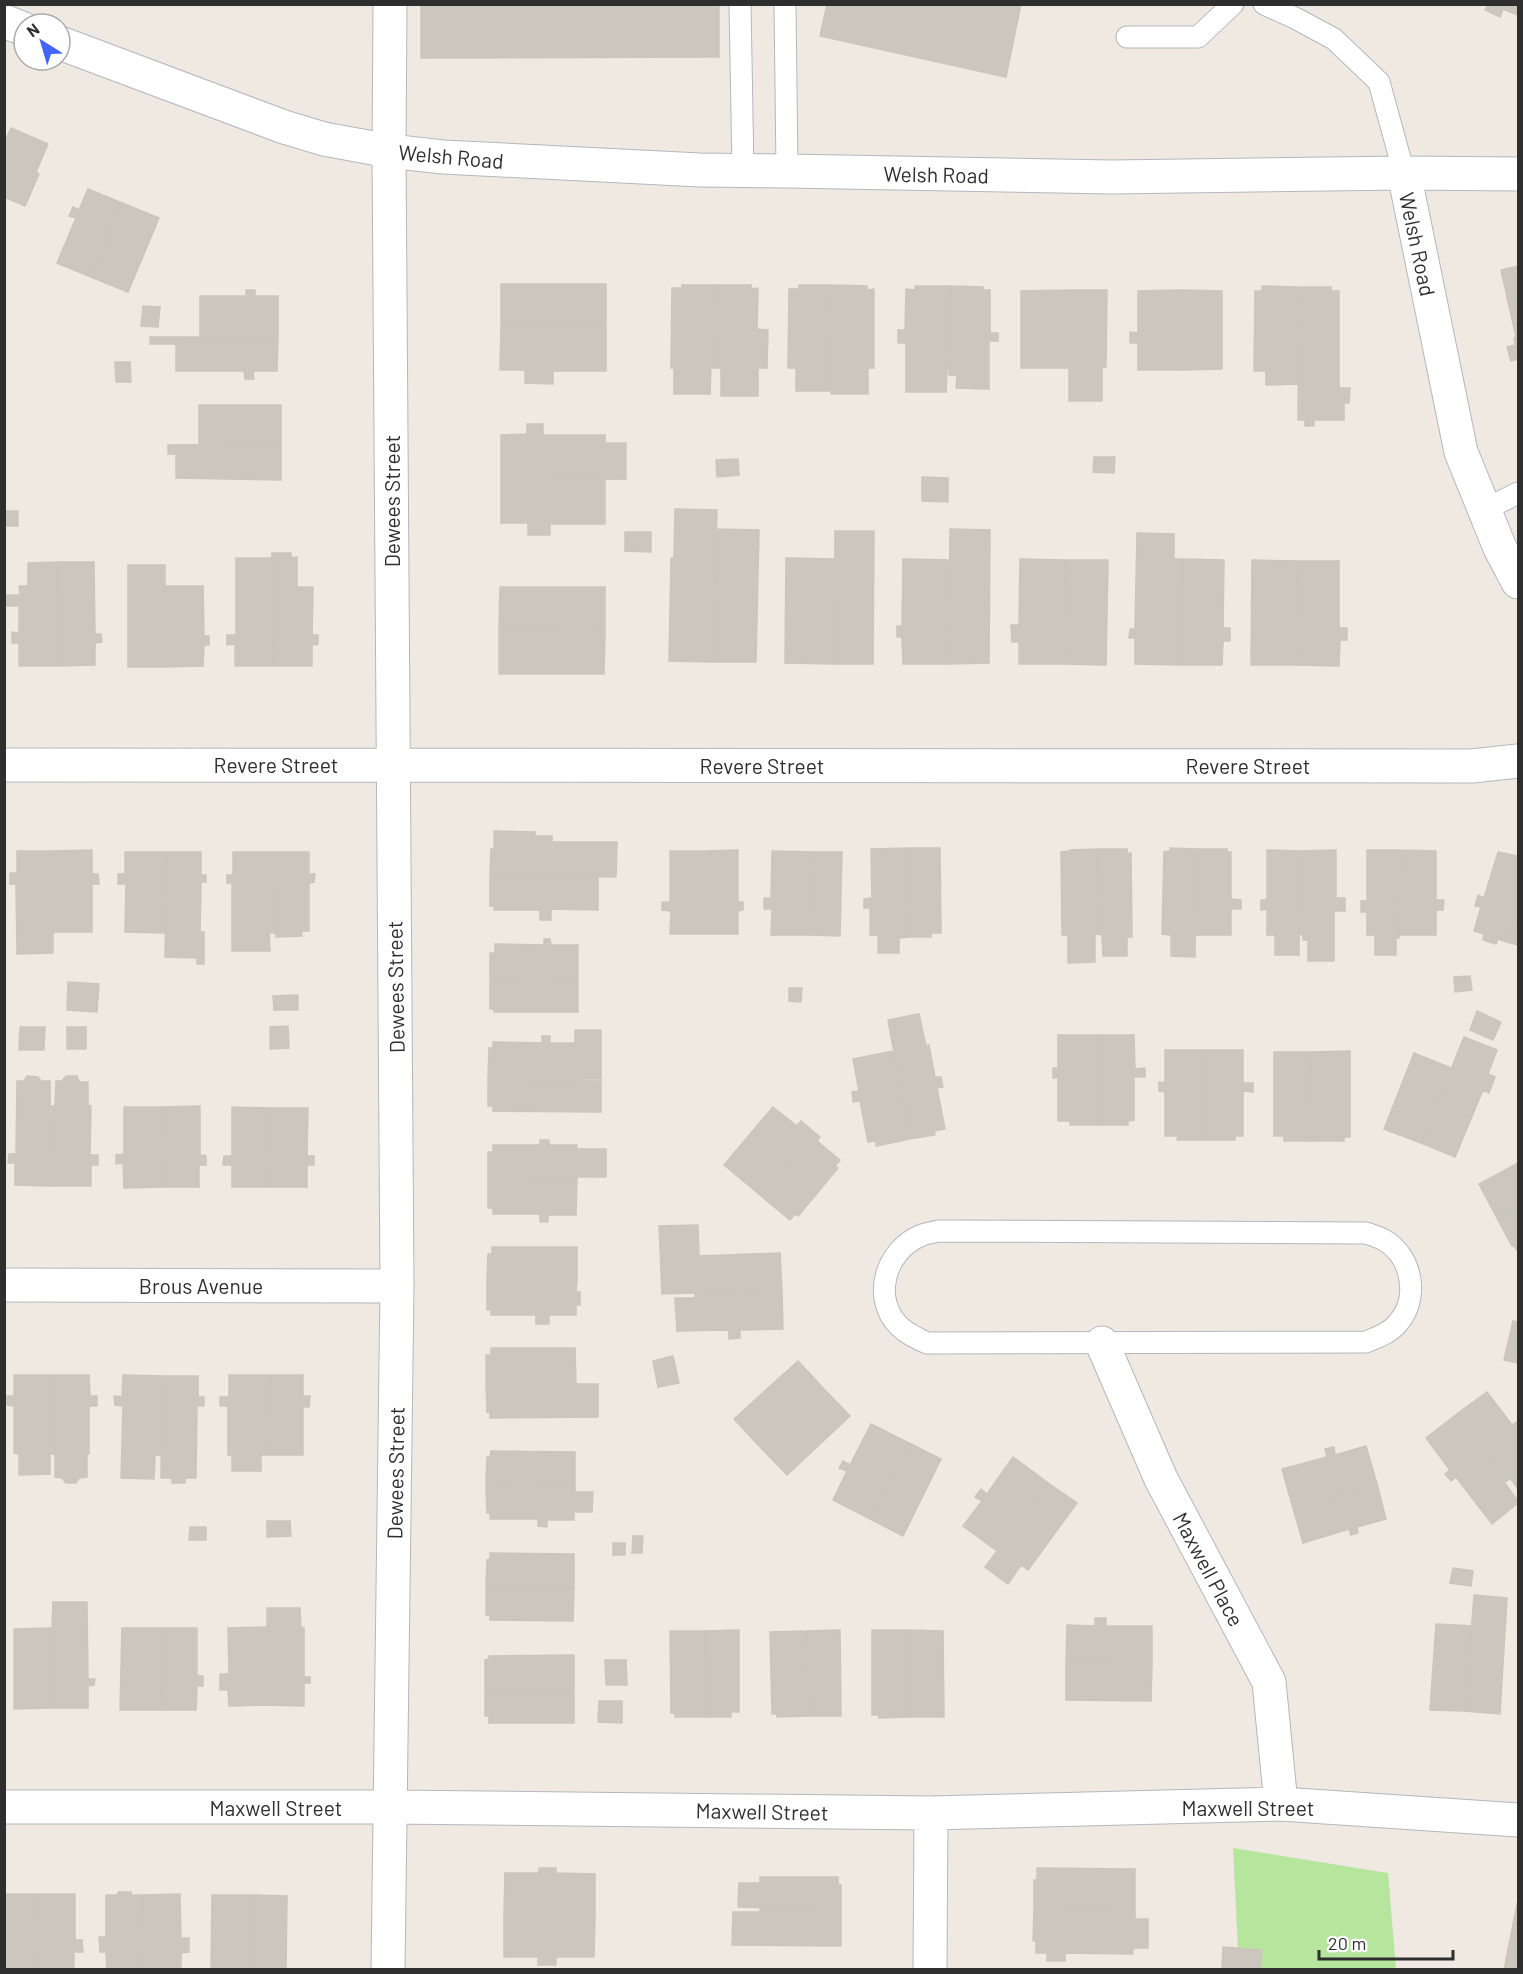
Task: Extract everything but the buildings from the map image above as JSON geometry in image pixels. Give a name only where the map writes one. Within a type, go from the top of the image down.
[{"type":"street","name":"Dewees Street","points":[[388,1970],[397,1286],[389,152],[390,4]]},
{"type":"street","name":"Welsh Road","points":[[72,48],[284,127],[324,139],[389,152],[488,160],[743,171],[1112,177],[1404,173],[1461,452],[1500,548],[1518,582]]},
{"type":"street","points":[[1404,173],[1518,174]]},
{"type":"street","name":"Revere Street","points":[[4,765],[1472,766],[1518,761]]},
{"type":"street","name":"Brous Avenue","points":[[4,1285],[397,1286]]},
{"type":"street","name":"Maxwell Place","points":[[1102,1343],[1161,1479],[1269,1682],[1281,1804]]},
{"type":"street","name":"Maxwell Street","points":[[4,1807],[390,1807],[931,1813],[1281,1804],[1518,1820]]},
{"type":"street","points":[[930,1970],[931,1813]]},
{"type":"lane","points":[[740,4],[743,171]]},
{"type":"lane","points":[[785,4],[787,171]]},
{"type":"lane","points":[[1127,37],[1198,37],[1233,4]]},
{"type":"lane","points":[[1264,4],[1334,39],[1379,82],[1404,173]]},
{"type":"lane","points":[[1484,510],[1518,493]]},
{"type":"lane","points":[[938,1231],[1366,1233],[1384,1240],[1399,1252],[1408,1268],[1411,1287],[1408,1306],[1398,1323],[1384,1335],[1366,1342],[1102,1343],[927,1343],[911,1336],[897,1324],[888,1309],[884,1292],[886,1274],[893,1257],[905,1244],[921,1235],[938,1231]]},
{"type":"green space","points":[[1233,1848],[1388,1873],[1396,1969],[1239,1969]]}]
